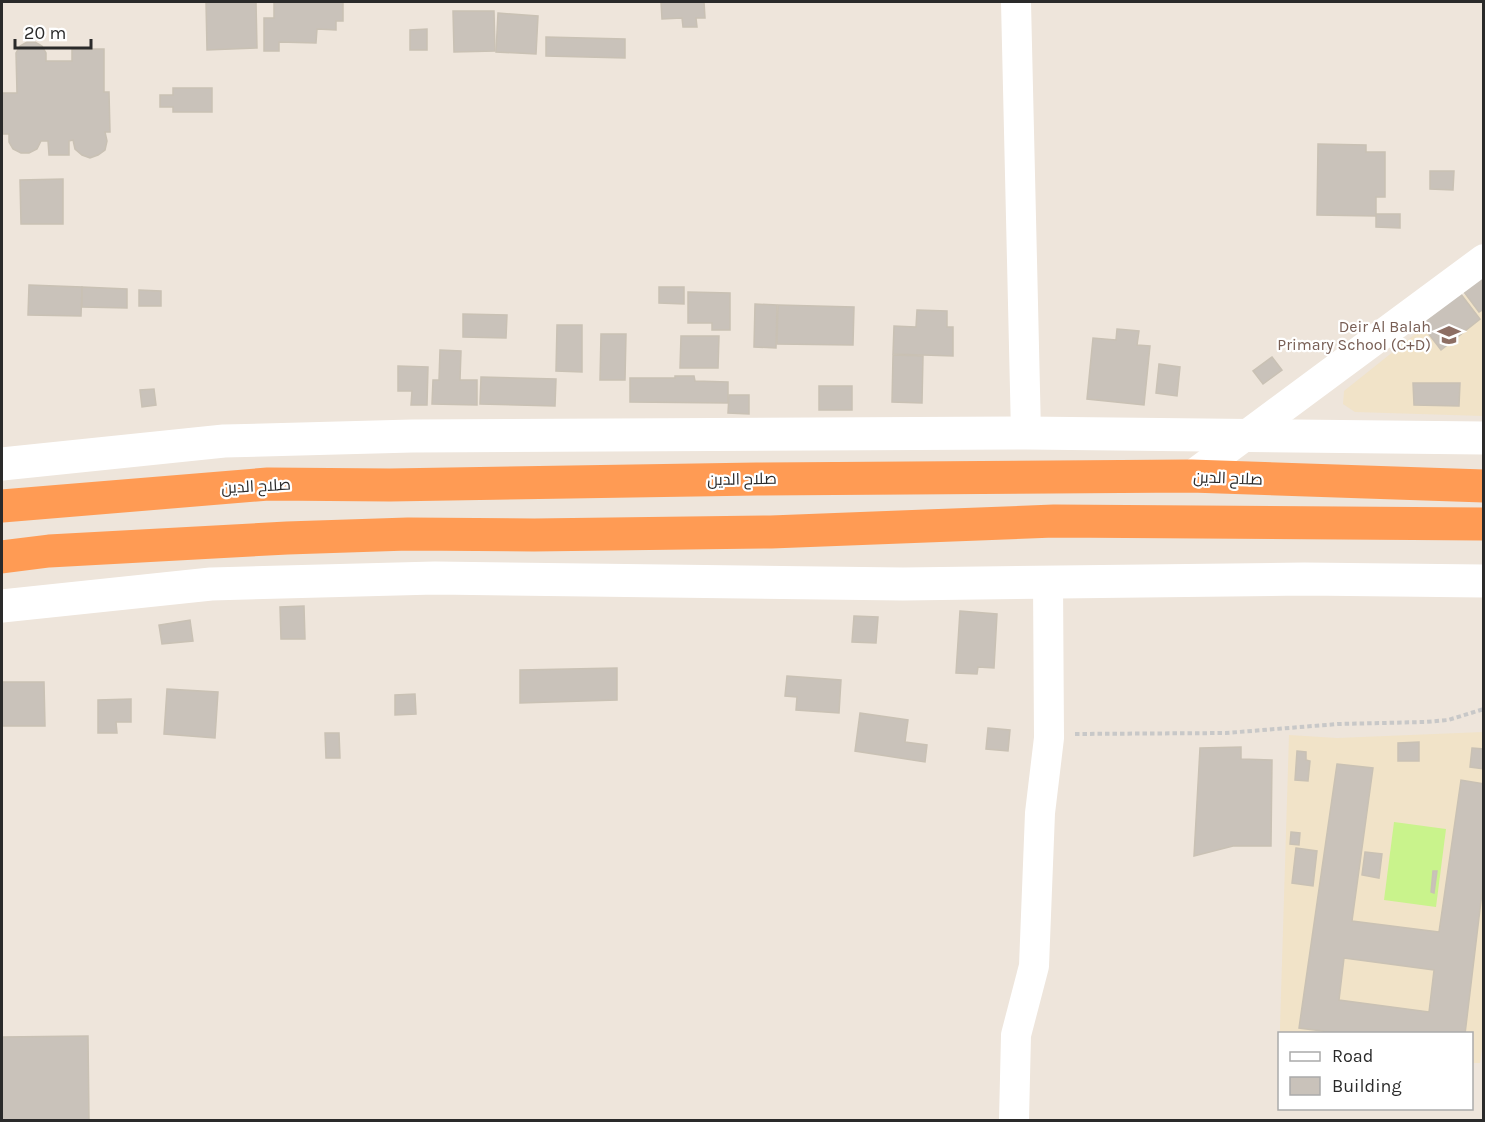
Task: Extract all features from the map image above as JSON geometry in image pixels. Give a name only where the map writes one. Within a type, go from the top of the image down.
[{"type":"highway","name":"صلاح الدين","points":[[2,506],[268,484],[1191,476],[1484,486]]},
{"type":"highway","points":[[49,551],[62,527],[61,509],[54,501]]},
{"type":"highway","points":[[2,557],[49,551],[386,535],[771,532],[1054,521],[1484,524]]},
{"type":"main road","points":[[2,464],[224,441],[412,436],[1026,433],[1484,438]]},
{"type":"main road","points":[[2,606],[212,584],[435,578],[903,584],[1304,579],[1484,581]]},
{"type":"street","points":[[1016,2],[1026,433]]},
{"type":"street","points":[[1191,476],[1484,259]]},
{"type":"street","points":[[1014,1120],[1016,1035],[1034,966],[1040,813],[1049,735],[1048,582]]},
{"type":"path","points":[[1049,735],[1226,733],[1338,724],[1425,722],[1448,720],[1484,709]]},
{"type":"shaded area","name":"Deir Al Balah Primary School (C+D)","points":[[1483,280],[1483,416],[1355,412],[1343,404],[1344,391]]},
{"type":"shaded area","points":[[1483,732],[1484,1034],[1480,1063],[1473,1063],[1473,1032],[1280,1032],[1289,735],[1337,738]]},
{"type":"green space","points":[[1394,822],[1446,829],[1436,907],[1384,900]]},
{"type":"building","points":[[206,2],[256,2],[257,48],[207,50]]},
{"type":"building","points":[[274,2],[343,2],[343,21],[336,21],[336,30],[317,29],[316,43],[279,42],[279,51],[264,51],[264,18],[274,18]]},
{"type":"building","points":[[661,2],[704,2],[705,18],[696,18],[697,27],[683,27],[682,18],[662,19]]},
{"type":"building","points":[[453,11],[494,11],[495,51],[454,52]]},
{"type":"building","points":[[498,13],[538,16],[536,54],[496,52]]},
{"type":"building","points":[[427,29],[427,50],[410,50],[410,30]]},
{"type":"building","points":[[546,37],[625,39],[625,58],[546,56]]},
{"type":"building","points":[[27,42],[35,42],[42,46],[46,53],[46,61],[72,61],[72,49],[104,49],[104,92],[109,92],[110,132],[105,132],[107,141],[105,150],[98,155],[90,158],[82,155],[75,149],[73,140],[69,141],[69,155],[49,155],[48,141],[41,141],[37,149],[29,153],[21,153],[13,149],[9,142],[9,134],[3,134],[2,93],[17,93],[16,53],[20,46]]},
{"type":"building","points":[[173,88],[212,88],[212,112],[173,112],[173,107],[160,107],[160,95],[173,95]]},
{"type":"building","points":[[1318,144],[1366,145],[1366,152],[1385,152],[1385,197],[1376,197],[1376,216],[1317,215]]},
{"type":"building","points":[[1430,171],[1454,171],[1453,190],[1430,189]]},
{"type":"building","points":[[63,179],[63,224],[21,224],[20,180]]},
{"type":"building","points":[[1376,214],[1400,214],[1400,228],[1376,227]]},
{"type":"building","points":[[1484,276],[1484,309],[1479,312],[1464,292]]},
{"type":"building","points":[[29,285],[82,287],[81,316],[28,315]]},
{"type":"building","points":[[82,287],[127,289],[127,308],[82,307]]},
{"type":"building","points":[[659,287],[684,287],[684,304],[659,303]]},
{"type":"building","points":[[139,290],[161,291],[161,306],[139,306]]},
{"type":"building","points":[[688,292],[730,293],[730,330],[712,330],[712,323],[688,323]]},
{"type":"building","points":[[1460,293],[1480,319],[1441,350],[1421,324]]},
{"type":"building","points":[[755,304],[777,305],[776,348],[754,347]]},
{"type":"building","points":[[778,305],[854,307],[853,345],[777,344]]},
{"type":"building","points":[[917,310],[947,311],[947,327],[953,327],[953,356],[893,354],[894,326],[916,327]]},
{"type":"building","points":[[463,314],[507,315],[506,338],[463,337]]},
{"type":"building","points":[[557,325],[582,325],[582,372],[556,371]]},
{"type":"building","points":[[1117,329],[1139,331],[1137,345],[1150,346],[1144,405],[1087,399],[1093,338],[1116,340]]},
{"type":"building","points":[[601,334],[626,334],[625,380],[600,380]]},
{"type":"building","points":[[681,336],[719,336],[718,368],[680,368]]},
{"type":"building","points":[[440,350],[461,351],[460,380],[477,380],[477,405],[432,404],[433,380],[439,380]]},
{"type":"building","points":[[893,355],[923,356],[922,403],[892,402]]},
{"type":"building","points":[[1272,357],[1282,370],[1263,384],[1253,371]]},
{"type":"building","points":[[1159,364],[1180,367],[1177,396],[1156,393]]},
{"type":"building","points":[[398,366],[428,367],[427,405],[411,405],[412,391],[398,391]]},
{"type":"building","points":[[675,376],[694,376],[695,381],[728,382],[728,403],[630,402],[630,378],[675,378]]},
{"type":"building","points":[[481,377],[556,379],[555,406],[480,404]]},
{"type":"building","points":[[1413,383],[1460,383],[1459,406],[1414,405]]},
{"type":"building","points":[[819,386],[852,386],[852,410],[819,410]]},
{"type":"building","points":[[154,389],[156,405],[142,407],[140,390]]},
{"type":"building","points":[[729,395],[749,395],[749,414],[728,413]]},
{"type":"building","points":[[304,606],[305,639],[281,639],[280,607]]},
{"type":"building","points":[[960,611],[997,614],[994,668],[978,667],[977,674],[956,673]]},
{"type":"building","points":[[854,616],[878,617],[876,643],[852,642]]},
{"type":"building","points":[[190,620],[193,641],[162,644],[159,625]]},
{"type":"building","points":[[617,668],[617,700],[520,703],[520,670]]},
{"type":"building","points":[[787,676],[841,680],[839,713],[796,710],[797,697],[785,696]]},
{"type":"building","points":[[2,682],[44,682],[45,726],[2,726]]},
{"type":"building","points":[[167,689],[218,692],[215,738],[164,734]]},
{"type":"building","points":[[415,694],[416,714],[395,715],[395,695]]},
{"type":"building","points":[[131,699],[131,722],[116,722],[117,733],[98,733],[98,700]]},
{"type":"building","points":[[860,713],[908,720],[905,742],[927,745],[925,762],[855,751]]},
{"type":"building","points":[[988,728],[1010,730],[1008,751],[986,749]]},
{"type":"building","points":[[325,733],[339,733],[340,758],[326,758]]},
{"type":"building","points":[[1419,742],[1419,761],[1398,761],[1398,743]]},
{"type":"building","points":[[1241,747],[1241,759],[1272,760],[1271,846],[1233,846],[1194,856],[1200,748]]},
{"type":"building","points":[[1472,748],[1484,749],[1484,769],[1470,767]]},
{"type":"building","points":[[1297,751],[1306,752],[1306,760],[1310,761],[1308,781],[1295,780]]},
{"type":"building","points":[[1337,764],[1373,768],[1352,921],[1439,932],[1461,780],[1484,784],[1484,876],[1465,1032],[1330,1032],[1299,1028]],"holes":[[[1344,958],[1434,970],[1429,1012],[1339,1000]]]},
{"type":"building","points":[[1291,832],[1300,833],[1299,845],[1290,844]]},
{"type":"building","points":[[1296,848],[1317,851],[1313,886],[1292,883]]},
{"type":"building","points":[[1365,852],[1382,854],[1379,878],[1362,875]]},
{"type":"building","points":[[1433,871],[1437,871],[1434,893],[1431,892]]},
{"type":"building","points":[[88,1036],[89,1120],[2,1120],[2,1037]]},
{"type":"place","name":"Deir Al Balah Primary School (C+D)","points":[[1449,335]]}]
